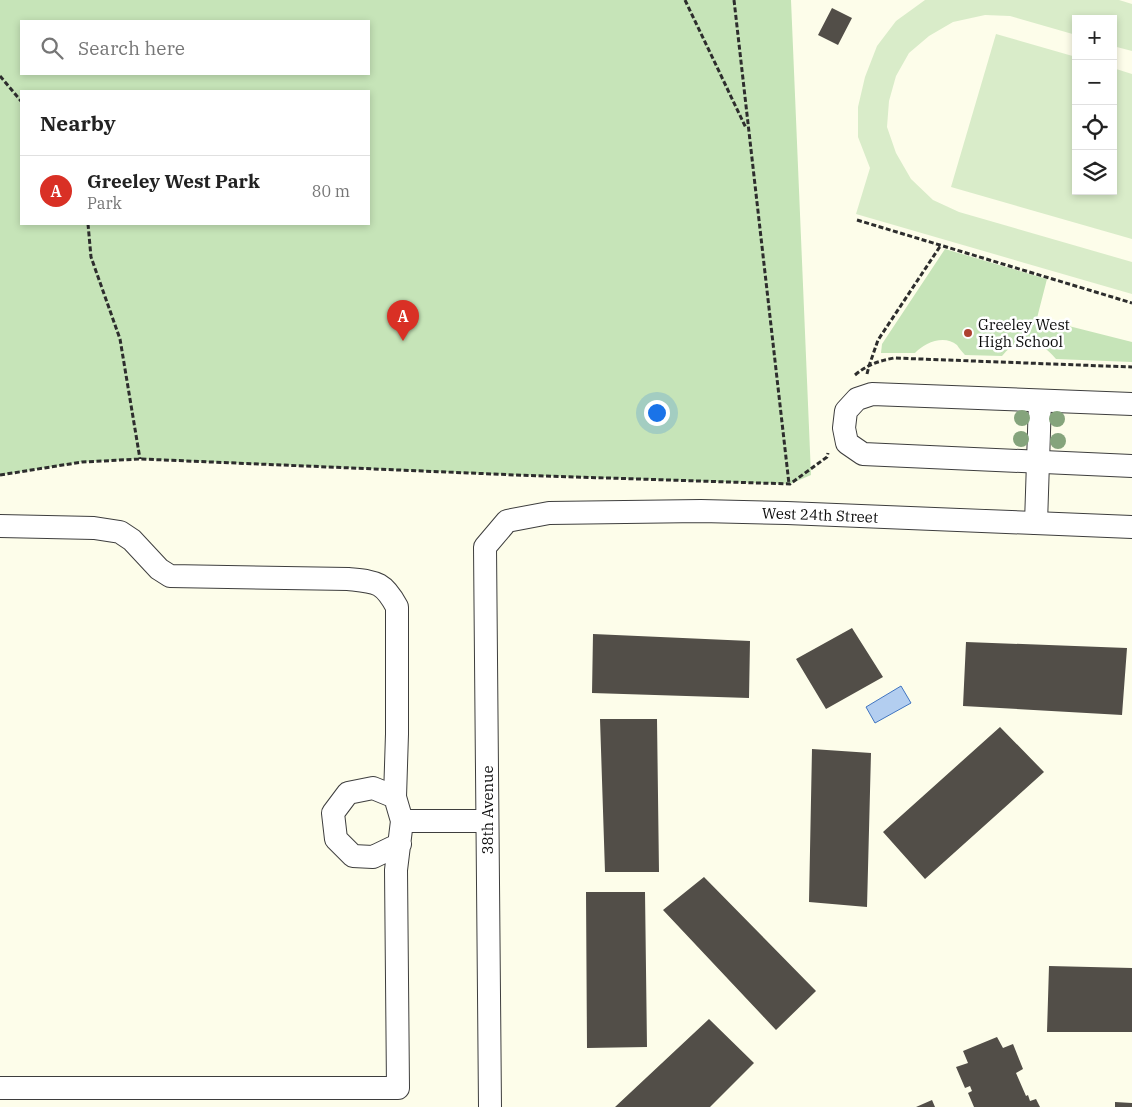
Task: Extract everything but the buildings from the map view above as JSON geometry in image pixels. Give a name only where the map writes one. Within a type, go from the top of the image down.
[{"type":"street","points":[[1132,404],[1040,402],[872,394],[857,399],[846,411],[844,428],[847,443],[862,454],[1132,466]]},
{"type":"street","points":[[1036,523],[1040,402]]},
{"type":"street","name":"West 24th Street","points":[[507,521],[549,513],[701,511],[1132,527]]},
{"type":"street","name":"38th Avenue","points":[[490,1107],[485,547],[507,521]]},
{"type":"street","points":[[0,526],[94,528],[120,532],[132,540],[159,569],[170,576],[374,582],[389,593],[397,607],[397,734],[394,796],[402,821],[396,870],[398,1088],[0,1088]]},
{"type":"street","points":[[394,796],[373,788],[348,793],[333,813],[336,839],[353,856],[373,857],[400,844]]},
{"type":"street","points":[[402,821],[487,821]]},
{"type":"path","points":[[685,0],[748,132]]},
{"type":"path","points":[[0,475],[82,462],[140,459],[506,475],[790,484],[734,0]]},
{"type":"path","points":[[0,76],[20,100]]},
{"type":"path","points":[[857,220],[1132,302]]},
{"type":"path","points":[[88,225],[91,256],[120,339],[140,459]]},
{"type":"path","points":[[863,396],[868,366],[878,340],[941,245]]},
{"type":"green space","points":[[0,0],[791,0],[811,475],[790,484],[516,475],[141,459],[82,462],[0,475]]},
{"type":"green space","points":[[925,0],[1119,0],[1132,4],[1132,51],[1117,47],[1117,15],[1072,15],[1072,34],[1010,16],[985,15],[953,22],[929,36],[909,53],[896,76],[889,101],[887,127],[896,153],[911,179],[933,200],[959,212],[1132,262],[1132,294],[856,214],[870,168],[858,137],[858,107],[865,77],[877,46],[896,21]]},
{"type":"green space","points":[[996,34],[1072,56],[1072,195],[1117,195],[1117,69],[1132,74],[1132,239],[951,187]]},
{"type":"green space","points":[[945,249],[1047,279],[1037,318],[1132,342],[1132,362],[1056,359],[1043,347],[1029,341],[1016,344],[1002,356],[965,355],[957,345],[946,340],[929,343],[915,353],[881,353],[882,344]]},
{"type":"water","points":[[901,686],[911,703],[875,723],[866,707]]},
{"type":"place","name":"Greeley West High School","points":[[968,333]]},
{"type":"place","name":"Greeley West Park","points":[[403,341]]}]
